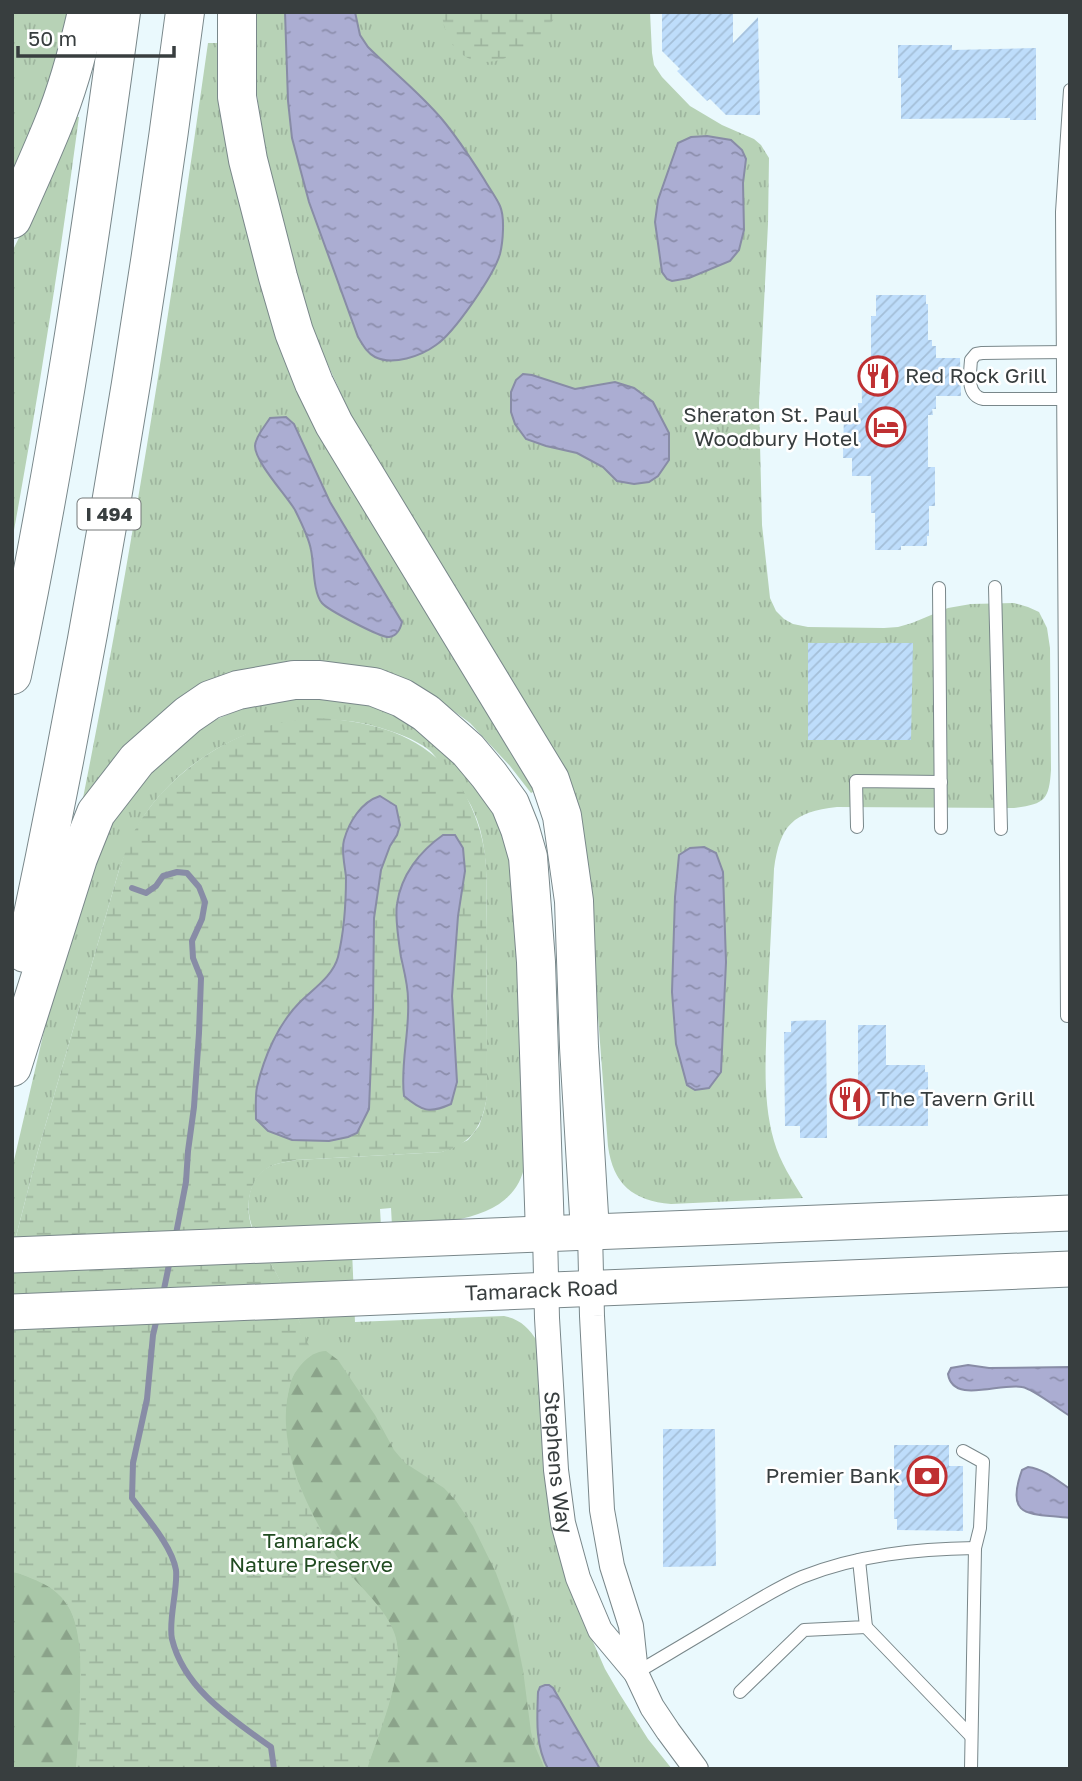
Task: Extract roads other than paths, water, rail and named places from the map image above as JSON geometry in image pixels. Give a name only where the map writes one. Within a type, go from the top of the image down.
[{"type":"highway","points":[[12,219],[53,126],[79,47],[87,12]]},
{"type":"highway","name":"I 494","points":[[12,676],[68,375],[121,12]]},
{"type":"highway","name":"I 494","points":[[12,1013],[74,709],[107,525],[157,213],[185,12]]},
{"type":"highway","points":[[237,12],[237,97],[248,160],[278,277],[314,383],[346,443],[550,780],[562,816],[575,901],[579,1047],[590,1232]]},
{"type":"highway","points":[[12,1068],[78,858],[96,813],[137,760],[209,700],[238,690],[294,680],[320,680],[374,688],[402,698],[426,713],[468,750],[510,804],[520,829],[528,857],[534,938],[545,1234]]},
{"type":"street","points":[[12,1255],[1070,1213]]},
{"type":"street","name":"Stephens Way","points":[[590,1232],[590,1289],[602,1510],[612,1566],[631,1626],[636,1673]]},
{"type":"street","name":"Stephens Way","points":[[545,1234],[556,1470],[563,1523],[578,1578],[600,1630],[636,1673],[652,1707],[696,1769]]},
{"type":"street","name":"Tamarack Road","points":[[12,1312],[1070,1269]]},
{"type":"lane","points":[[1068,1016],[1067,399],[1062,212],[1070,90]]},
{"type":"lane","points":[[1066,352],[976,354],[971,360],[971,390],[977,398],[983,399],[1067,399]]},
{"type":"lane","points":[[995,587],[1001,829]]},
{"type":"lane","points":[[939,588],[941,828]]},
{"type":"lane","points":[[857,827],[856,781],[941,782]]},
{"type":"lane","points":[[962,1451],[983,1462],[980,1528],[975,1548],[971,1769]]},
{"type":"lane","points":[[636,1673],[766,1595],[826,1568],[902,1552],[975,1548]]},
{"type":"lane","points":[[859,1560],[866,1627],[971,1735]]},
{"type":"lane","points":[[740,1692],[804,1630],[866,1627]]},
{"type":"water","points":[[285,12],[355,12],[360,35],[368,47],[441,118],[468,155],[502,211],[500,254],[482,289],[444,339],[415,356],[382,360],[370,353],[358,337],[309,202],[292,138]]},
{"type":"water","points":[[707,136],[731,140],[742,150],[746,159],[743,183],[744,230],[739,250],[730,261],[689,278],[672,281],[662,272],[655,222],[658,200],[678,143],[691,137]]},
{"type":"water","points":[[523,374],[575,389],[615,382],[634,388],[653,402],[669,433],[669,460],[658,476],[649,482],[634,484],[617,481],[603,467],[577,453],[526,439],[515,424],[511,412],[511,392],[516,380]]},
{"type":"water","points":[[286,417],[294,424],[330,502],[402,622],[394,635],[384,636],[366,629],[334,611],[319,598],[305,530],[295,510],[256,453],[258,435],[270,418]]},
{"type":"water","points":[[380,796],[396,806],[400,825],[381,870],[374,918],[369,1109],[357,1133],[348,1137],[329,1141],[292,1140],[268,1131],[256,1119],[257,1087],[268,1053],[285,1020],[327,976],[338,957],[345,907],[344,840],[357,814],[367,803]]},
{"type":"water","points":[[443,835],[455,835],[463,848],[465,871],[458,916],[452,996],[457,1082],[451,1104],[431,1110],[421,1108],[404,1096],[408,994],[399,945],[397,909],[399,893],[407,874],[427,848]]},
{"type":"water","points":[[704,847],[716,853],[723,872],[726,962],[721,1072],[709,1088],[695,1090],[687,1085],[676,1044],[672,992],[675,897],[679,855],[690,848]]},
{"type":"water","points":[[968,1365],[989,1368],[1070,1367],[1070,1416],[1022,1387],[979,1390],[959,1388],[952,1383],[948,1374],[951,1368]]},
{"type":"water","points":[[1028,1467],[1045,1472],[1070,1489],[1070,1518],[1033,1514],[1019,1506],[1016,1498],[1017,1486],[1022,1470]]},
{"type":"water","points":[[545,1685],[553,1688],[600,1769],[548,1769],[541,1750],[537,1721],[538,1692],[540,1687]]},
{"type":"waterway","points":[[132,888],[146,893],[156,886],[163,876],[177,872],[187,873],[199,887],[205,902],[202,919],[192,941],[193,958],[201,978],[199,1033],[186,1182],[175,1239]]},
{"type":"waterway","points":[[163,1294],[170,1260]]},
{"type":"waterway","points":[[157,1318],[147,1399],[133,1463],[132,1498],[158,1532],[174,1561],[176,1578],[171,1632],[178,1657],[198,1688],[211,1701],[271,1747],[274,1769]]},
{"type":"place","name":"Red Rock Grill","points":[[878,376]]},
{"type":"place","name":"Sheraton St. Paul Woodbury Hotel","points":[[886,427]]},
{"type":"place","name":"The Tavern Grill","points":[[850,1099]]},
{"type":"place","name":"Premier Bank","points":[[927,1476]]},
{"type":"park label","name":"Tamarack Nature Preserve","points":[[311,1553]]}]
